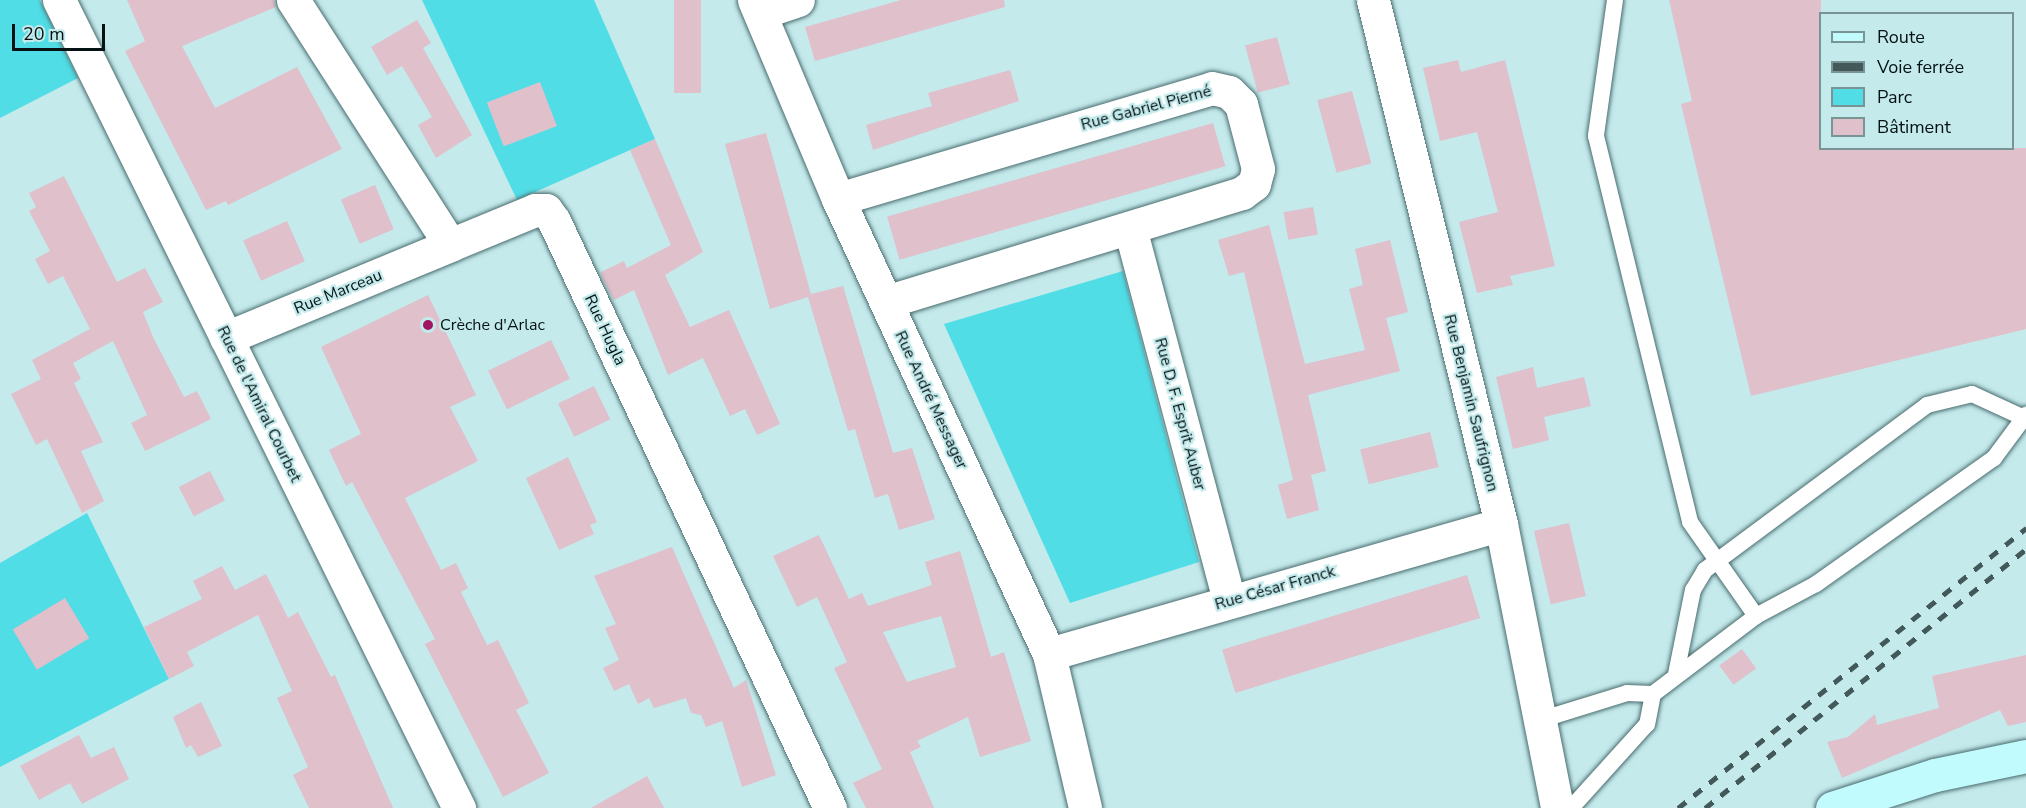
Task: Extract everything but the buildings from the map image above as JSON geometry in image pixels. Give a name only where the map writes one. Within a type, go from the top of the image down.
[{"type":"street","name":"Rue de l'Amiral Courbet","points":[[59,0],[459,808]]},
{"type":"street","points":[[293,0],[450,245]]},
{"type":"street","points":[[757,7],[798,0]]},
{"type":"street","name":"Rue Benjamin Saufrignon","points":[[1372,0],[1501,524],[1557,808]]},
{"type":"street","name":"Rue André Messager","points":[[757,7],[838,199],[1049,654],[1085,808]]},
{"type":"street","name":"Rue Gabriel Pierné","points":[[838,199],[1212,88],[1229,92],[1241,104],[1258,169],[1254,184],[1242,193],[886,302]]},
{"type":"street","name":"Rue Hugla","points":[[450,245],[535,210],[546,210],[554,221],[830,808]]},
{"type":"street","name":"Rue D. F. Esprit Auber","points":[[1130,228],[1229,601]]},
{"type":"street","name":"Rue Marceau","points":[[226,338],[450,245]]},
{"type":"street","name":"Rue César Franck","points":[[1049,654],[1501,524]]},
{"type":"street","points":[[1832,808],[1935,775],[2026,756]]},
{"type":"lane","points":[[1615,0],[1596,136],[1690,522],[1756,616]]},
{"type":"lane","points":[[1571,808],[1647,724],[1653,694],[1676,674],[1756,616],[1816,584],[1994,458],[2024,416],[1972,394],[1927,405],[1717,561],[1693,590],[1676,674]]},
{"type":"lane","points":[[1540,720],[1627,693],[1653,694]]},
{"type":"green space","points":[[0,0],[40,0],[78,78],[0,118]]},
{"type":"green space","points":[[422,0],[594,0],[655,139],[517,200]]},
{"type":"green space","points":[[1123,271],[1199,562],[1070,603],[944,324]]},
{"type":"green space","points":[[87,513],[169,679],[0,767],[0,563]]},
{"type":"railway","points":[[1678,808],[2026,528]]},
{"type":"railway","points":[[1705,808],[2026,549]]},
{"type":"place","name":"Crèche d'Arlac","points":[[428,325]]}]
